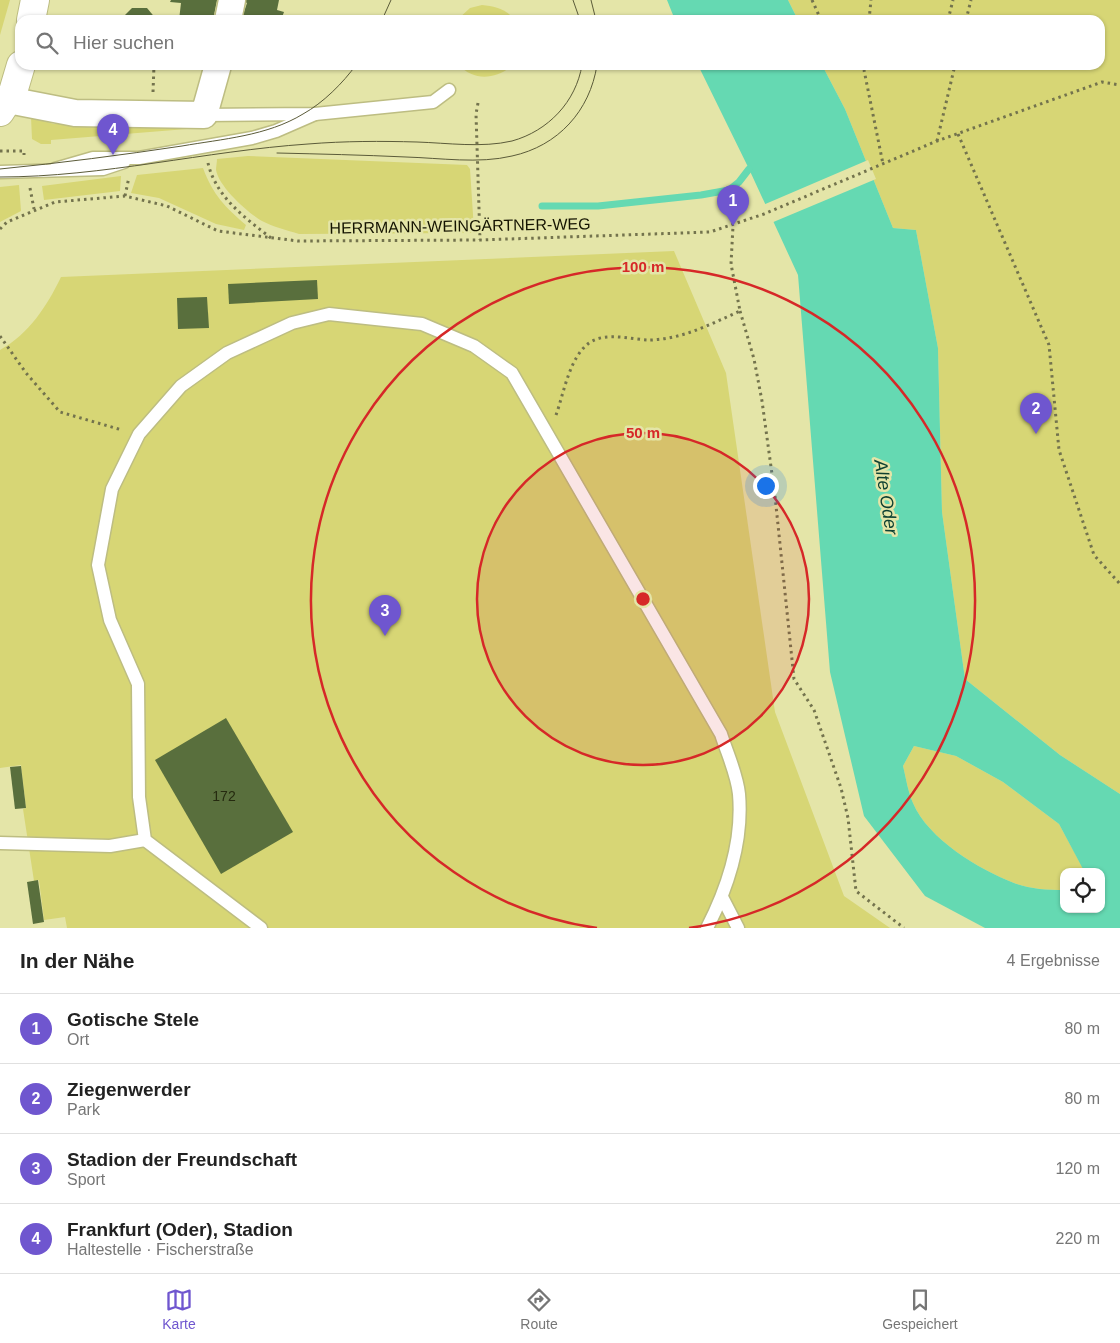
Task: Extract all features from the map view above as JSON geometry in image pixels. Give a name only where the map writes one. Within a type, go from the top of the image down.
[{"type":"street","points":[[32,15],[35,0]]},
{"type":"street","points":[[229,15],[232,0]]},
{"type":"street","points":[[20,70],[13,92],[4,106],[75,113],[204,115],[217,70]]},
{"type":"lane","points":[[204,115],[315,114],[433,102],[449,90]]},
{"type":"lane","points":[[0,172],[55,169],[93,158],[139,158],[205,147],[260,136],[315,114]]},
{"type":"lane","points":[[261,928],[145,840],[139,797],[138,684],[110,620],[98,565],[112,488],[139,434],[181,386],[227,353],[292,323],[328,314],[422,324],[474,346],[512,373],[721,734],[739,793],[737,845],[722,897],[707,928]]},
{"type":"lane","points":[[0,843],[110,846],[145,840]]},
{"type":"lane","points":[[722,897],[738,928]]},
{"type":"path","points":[[812,0],[819,15]]},
{"type":"path","points":[[869,15],[871,0]]},
{"type":"path","points":[[949,15],[953,0]]},
{"type":"path","points":[[967,15],[971,0]]},
{"type":"path","points":[[864,70],[883,164]]},
{"type":"path","points":[[937,141],[954,70]]},
{"type":"path","name":"HERRMANN-WEINGÄRTNER-WEG","points":[[0,229],[7,222],[34,209],[55,202],[125,196],[167,206],[218,232],[298,241],[480,240],[710,232],[733,226],[764,214],[937,141],[1102,82],[1120,85]]},
{"type":"path","points":[[478,103],[476,114],[480,240]]},
{"type":"path","points":[[958,134],[1049,344],[1059,450],[1094,555],[1120,584]]},
{"type":"path","points":[[205,147],[212,180],[236,210],[272,239]]},
{"type":"path","points":[[0,151],[24,151]]},
{"type":"path","points":[[125,196],[131,171]]},
{"type":"path","points":[[29,182],[34,209]]},
{"type":"path","points":[[733,226],[732,264],[740,311],[754,359],[762,401],[775,496],[794,679],[814,710],[841,788],[848,818],[856,891],[904,928]]},
{"type":"path","points":[[549,436],[577,357],[590,342],[613,337],[651,340],[690,334],[740,311]]},
{"type":"path","points":[[0,336],[26,373],[60,412],[139,434]]},
{"type":"shaded area","points":[[0,0],[10,0],[0,35]]},
{"type":"shaded area","points":[[788,0],[1120,0],[1120,794],[1060,755],[965,679],[942,512],[938,348],[916,230],[893,228],[845,109],[825,70],[1105,70],[1105,15],[796,15]]},
{"type":"shaded area","points":[[482,5],[491,6],[510,15],[462,15],[470,8]]},
{"type":"shaded area","points":[[465,70],[507,70],[486,77],[472,74]]},
{"type":"shaded area","points":[[31,117],[54,124],[192,124],[199,128],[51,140],[51,144],[41,144],[32,139]]},
{"type":"shaded area","points":[[248,156],[467,165],[470,169],[474,230],[471,233],[299,234],[280,228],[262,221],[249,212],[235,199],[218,177],[216,170],[217,159]]},
{"type":"shaded area","points":[[203,168],[220,200],[246,225],[244,230],[216,224],[159,198],[131,193],[137,175]]},
{"type":"shaded area","points":[[121,176],[120,191],[44,200],[42,186]]},
{"type":"shaded area","points":[[19,185],[21,211],[0,222],[0,187]]},
{"type":"shaded area","points":[[674,251],[726,373],[775,712],[844,896],[890,928],[67,928],[65,917],[44,920],[39,880],[34,881],[23,809],[26,808],[21,765],[0,768],[0,350],[28,328],[43,309],[61,277]]},
{"type":"shaded area","points":[[914,746],[956,756],[1003,782],[1059,824],[1083,868],[1060,868],[1060,890],[1032,888],[1020,885],[986,870],[956,852],[930,829],[911,799],[903,766]]},
{"type":"water","points":[[667,0],[788,0],[796,15],[673,15]]},
{"type":"water","name":"Alte Oder","points":[[700,70],[825,70],[845,109],[893,228],[916,230],[938,348],[942,512],[965,679],[1060,755],[1120,794],[1120,928],[985,928],[925,896],[864,816],[830,672],[798,275]],"holes":[[[914,746],[956,756],[1003,782],[1059,824],[1082,868],[1105,868],[1105,913],[1060,913],[1060,890],[1026,887],[1014,883],[986,870],[956,852],[930,829],[920,816],[908,790],[903,766]]]},
{"type":"pier","points":[[868,160],[876,179],[771,223],[763,205]]},
{"type":"building","points":[[171,0],[217,0],[214,15],[180,15],[181,3],[170,2]]},
{"type":"building","points":[[242,0],[279,0],[277,10],[284,12],[283,15],[243,15],[247,3]]},
{"type":"building","points":[[132,8],[147,8],[153,15],[125,15]]},
{"type":"building","points":[[317,280],[318,299],[229,304],[228,284]]},
{"type":"building","points":[[207,297],[209,328],[178,329],[177,298]]},
{"type":"building","points":[[226,718],[293,832],[221,874],[155,760]]},
{"type":"building","points":[[21,766],[26,808],[15,809],[10,767]]},
{"type":"building","points":[[38,880],[44,922],[33,924],[27,882]]},
{"type":"waterway","points":[[542,206],[598,206],[701,195],[729,190],[739,182],[749,169]]},
{"type":"tram line","points":[[384,15],[391,0]]},
{"type":"tram line","points":[[573,0],[578,15]]},
{"type":"tram line","points":[[591,0],[595,15]]},
{"type":"tram line","points":[[0,169],[159,149],[228,139],[259,132],[289,121],[318,104],[352,70]]},
{"type":"tram line","points":[[0,177],[77,173],[269,147],[322,143],[390,141],[477,145],[512,141],[537,130],[558,113],[574,91],[581,70]]},
{"type":"tram line","points":[[277,153],[459,160],[486,160],[512,156],[544,144],[569,124],[587,97],[596,70]]},
{"type":"place","name":"Frankfurt (Oder), Stadion","points":[[113,155]]},
{"type":"place","name":"Gotische Stele","points":[[733,226]]},
{"type":"place","name":"Ziegenwerder","points":[[1036,434]]},
{"type":"place","name":"Stadion der Freundschaft","points":[[385,636]]}]
